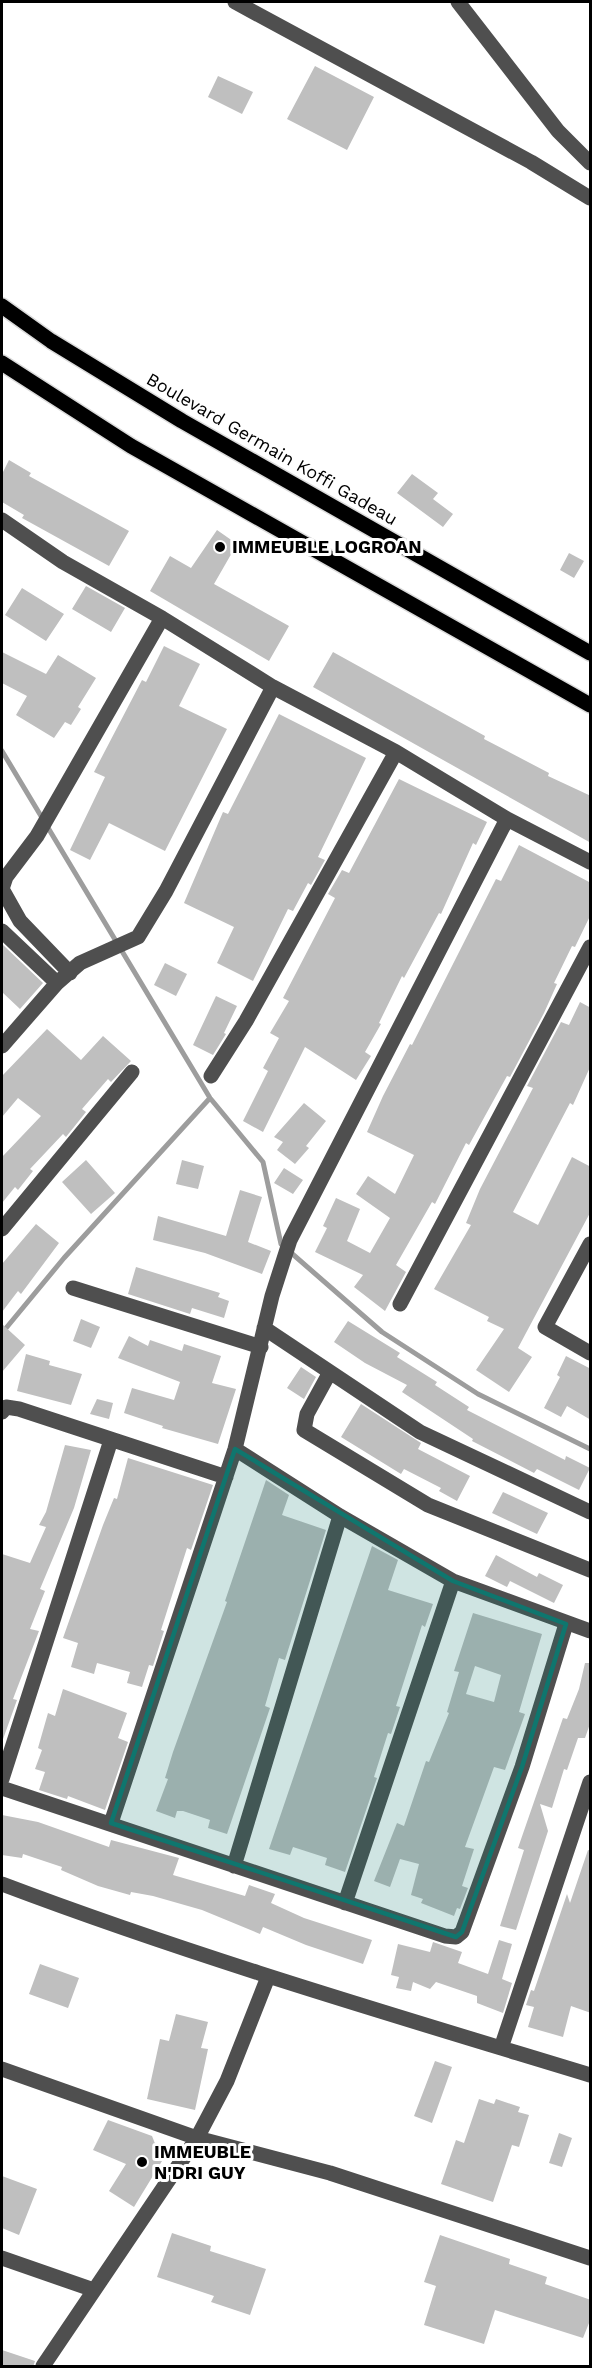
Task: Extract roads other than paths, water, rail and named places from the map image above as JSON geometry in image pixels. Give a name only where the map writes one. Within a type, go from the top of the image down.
[{"type":"main road","name":"Boulevard Germain Koffi Gadeau","points":[[2,306],[51,341],[182,421],[591,653]]},
{"type":"main road","points":[[2,363],[131,446],[591,705]]},
{"type":"street","points":[[235,2],[531,162],[591,198]]},
{"type":"street","points":[[458,2],[558,131],[591,163]]},
{"type":"street","points":[[2,519],[63,562],[162,618],[273,687],[396,752],[507,819],[591,862]]},
{"type":"street","points":[[75,968],[20,921],[2,889],[6,877],[37,836],[162,618]]},
{"type":"street","points":[[2,1046],[57,982],[75,968],[138,937],[166,891],[273,687]]},
{"type":"street","points":[[211,1076],[246,1021],[396,752]]},
{"type":"street","points":[[111,1823],[235,1449],[272,1296],[290,1240],[507,819]]},
{"type":"street","points":[[2,931],[57,982]]},
{"type":"street","points":[[400,1304],[591,947]]},
{"type":"street","points":[[2,1229],[132,1072]]},
{"type":"street","points":[[591,1244],[545,1327],[591,1353]]},
{"type":"street","points":[[73,1288],[261,1347]]},
{"type":"street","points":[[264,1328],[420,1432],[591,1512]]},
{"type":"street","points":[[330,1372],[307,1414],[304,1430],[428,1505],[591,1570]]},
{"type":"street","points":[[2,1412],[6,1407],[19,1409],[226,1477]]},
{"type":"street","points":[[2,1779],[111,1440]]},
{"type":"street","points":[[235,1449],[340,1516],[453,1581],[566,1624],[591,1631]]},
{"type":"street","points":[[234,1866],[340,1516]]},
{"type":"street","points":[[345,1903],[453,1581]]},
{"type":"street","points":[[2,1788],[445,1936],[456,1937],[462,1932],[522,1767],[566,1624]]},
{"type":"street","points":[[501,2048],[591,1782]]},
{"type":"street","points":[[2,1884],[118,1928],[268,1977],[591,2075]]},
{"type":"street","points":[[43,2367],[197,2138],[226,2081],[268,1977]]},
{"type":"street","points":[[2,2069],[197,2138],[330,2173],[591,2258]]},
{"type":"street","points":[[2,2258],[94,2290]]},
{"type":"waterway","points":[[2,751],[210,1098],[263,1162],[281,1244],[382,1332],[478,1394],[590,1449]]},
{"type":"waterway","points":[[2,1333],[64,1258],[210,1098]]},
{"type":"place","name":"IMMEUBLE LOGROAN","points":[[220,547]]},
{"type":"place","name":"IMMEUBLE N'DRI GUY","points":[[142,2162]]}]
